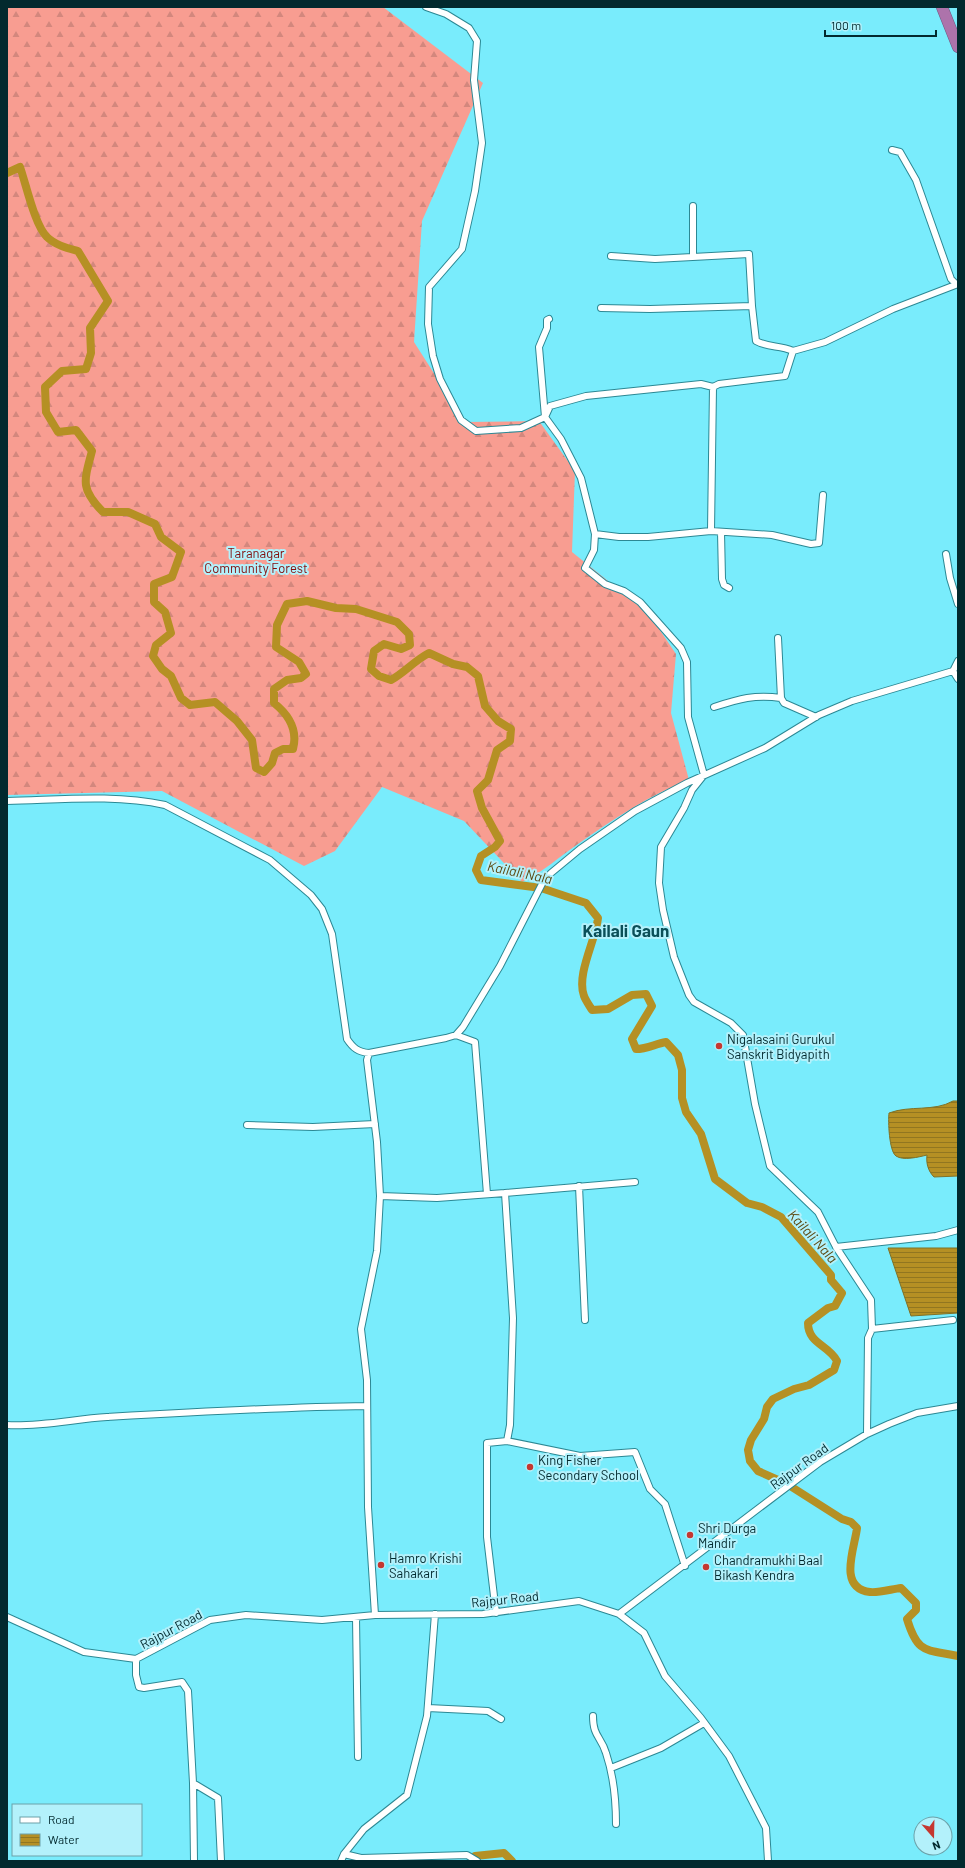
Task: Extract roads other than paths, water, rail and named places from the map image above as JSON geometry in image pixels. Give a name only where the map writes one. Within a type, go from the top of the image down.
[{"type":"highway","points":[[942,7],[958,48]]},
{"type":"street","points":[[426,7],[446,14],[470,28],[477,41],[474,80],[482,143],[475,191],[462,248],[429,287],[428,324],[433,356],[440,379],[460,420],[476,431],[521,428],[545,417],[550,406],[586,396],[701,384],[713,388]]},
{"type":"street","points":[[611,256],[655,259],[749,254],[756,342],[766,346],[781,346],[793,351],[825,342],[893,309],[956,284],[951,279],[916,180],[900,152],[892,150]]},
{"type":"street","points":[[692,257],[693,206]]},
{"type":"street","points":[[602,308],[650,309],[752,306]]},
{"type":"street","points":[[549,319],[547,320],[547,328],[539,347],[545,417],[562,439],[581,478],[595,534],[594,550],[585,568],[605,584],[624,591],[640,602],[681,648],[687,662],[688,717],[704,775]]},
{"type":"street","points":[[713,388],[719,384],[785,376],[793,351]]},
{"type":"street","points":[[711,530],[713,388]]},
{"type":"street","points":[[595,534],[618,537],[648,537],[711,530],[772,535],[811,544],[819,543],[822,495]]},
{"type":"street","points":[[721,532],[722,579],[724,585],[729,588]]},
{"type":"street","points":[[946,554],[950,578],[958,604]]},
{"type":"street","points":[[778,638],[781,698],[784,703],[816,717]]},
{"type":"street","points":[[7,801],[108,799],[145,800],[165,805],[280,867],[311,895],[322,909],[332,934],[347,1039],[352,1047],[361,1052],[369,1053],[386,1048],[456,1035],[463,1027],[500,966],[544,880],[580,848],[635,811],[704,775],[764,748],[816,717],[852,701],[891,691],[953,671],[958,661]]},
{"type":"street","points":[[953,671],[958,678]]},
{"type":"street","points":[[714,707],[737,700],[763,696],[781,698]]},
{"type":"street","points":[[704,775],[692,790],[684,808],[661,847],[659,883],[663,910],[674,957],[689,995],[694,1002],[731,1023],[742,1035],[755,1104],[770,1166],[818,1212],[836,1246],[871,1300],[872,1329],[868,1338],[868,1434]]},
{"type":"street","points":[[456,1035],[475,1042],[487,1194]]},
{"type":"street","points":[[369,1053],[367,1060],[375,1124],[380,1196],[377,1251],[361,1329],[367,1380],[368,1507],[375,1615]]},
{"type":"street","points":[[247,1125],[314,1127],[375,1124]]},
{"type":"street","points":[[380,1196],[437,1198],[635,1182]]},
{"type":"street","points":[[580,1186],[585,1320]]},
{"type":"street","points":[[506,1193],[513,1318],[510,1425],[507,1441]]},
{"type":"street","points":[[836,1246],[936,1236],[958,1230]]},
{"type":"street","points":[[872,1329],[953,1320]]},
{"type":"street","points":[[7,1425],[21,1426],[92,1418],[294,1407],[367,1406]]},
{"type":"street","name":"Rajpur Road","points":[[7,1617],[84,1652],[136,1659],[210,1620],[246,1615],[322,1620],[375,1615],[496,1612],[579,1601],[619,1614],[685,1566],[820,1462],[868,1434],[916,1413],[958,1406]]},
{"type":"street","points":[[496,1612],[487,1537],[487,1443],[507,1441],[580,1456],[635,1452],[650,1490],[665,1504],[685,1566]]},
{"type":"street","points":[[341,1861],[344,1854],[364,1829],[407,1795],[428,1708],[435,1614]]},
{"type":"street","points":[[619,1614],[644,1633],[665,1676],[730,1756],[766,1828],[766,1851],[768,1861]]},
{"type":"street","points":[[356,1617],[358,1757]]},
{"type":"street","points":[[136,1659],[136,1675],[139,1687],[144,1688],[182,1682],[188,1691],[193,1783],[194,1861]]},
{"type":"street","points":[[428,1708],[488,1710],[501,1719]]},
{"type":"street","points":[[593,1716],[596,1735],[604,1747],[611,1768],[616,1800],[616,1824]]},
{"type":"street","points":[[611,1768],[661,1748],[704,1723]]},
{"type":"street","points":[[193,1783],[218,1798],[221,1861]]},
{"type":"street","points":[[344,1854],[361,1858],[467,1855],[477,1861]]},
{"type":"water","points":[[953,1101],[958,1101],[958,1176],[934,1177],[928,1167],[927,1155],[916,1158],[903,1158],[896,1156],[890,1142],[889,1113],[905,1109],[930,1108]]},
{"type":"water","points":[[888,1248],[958,1248],[958,1313],[911,1316]]},
{"type":"waterway","name":"Kailali Nala","points":[[7,173],[20,167],[31,204],[43,232],[47,237],[61,246],[78,251],[108,301],[90,328],[91,353],[86,369],[62,371],[45,387],[46,412],[58,432],[76,430],[92,451],[86,477],[87,491],[90,497],[103,512],[128,512],[155,524],[161,537],[181,552],[172,577],[154,584],[154,602],[165,612],[171,633],[156,645],[153,656],[162,669],[171,676],[181,698],[190,705],[215,702],[237,721],[252,740],[256,768],[264,772],[272,763],[275,753],[283,749],[293,749],[294,742],[291,723],[274,703],[274,689],[287,680],[301,678],[306,674],[299,662],[276,647],[277,625],[287,604],[307,601],[336,608],[356,609],[397,622],[409,634],[410,645],[401,649],[384,644],[374,651],[371,669],[379,676],[391,680],[429,653],[453,664],[467,667],[478,676],[485,706],[498,721],[511,729],[510,741],[497,750],[488,780],[477,791],[482,808],[500,841],[495,847],[481,856],[476,870],[481,880],[541,888],[586,903],[598,918],[584,967],[582,987],[584,996],[592,1010],[608,1009],[632,995],[646,994],[652,1006],[632,1039],[636,1049],[666,1042],[678,1055],[682,1070],[682,1098],[686,1112],[701,1134],[715,1179],[747,1203],[762,1207],[781,1217],[831,1275],[831,1280],[842,1293],[835,1306],[828,1308],[808,1323],[811,1336],[829,1351],[837,1361],[834,1370],[809,1385],[794,1389],[773,1399],[767,1407],[764,1419],[751,1440],[748,1450],[750,1461],[758,1471],[787,1484],[842,1519],[851,1522],[857,1528],[850,1566],[854,1583],[860,1589],[870,1592],[901,1588],[916,1603],[916,1610],[907,1619],[911,1631],[920,1645],[931,1651],[958,1656]]},
{"type":"waterway","name":"Kailali Nala","points":[[472,1861],[475,1856],[504,1853],[512,1861]]},
{"type":"place","name":"Nigalasaini Gurukul Sanskrit Bidyapith","points":[[719,1046]]},
{"type":"place","name":"King Fisher Secondary School","points":[[530,1467]]},
{"type":"place","name":"Shri Durga Mandir","points":[[690,1535]]},
{"type":"place","name":"Hamro Krishi Sahakari","points":[[381,1565]]},
{"type":"place","name":"Chandramukhi Baal Bikash Kendra","points":[[706,1567]]},
{"type":"district","name":"Kailali Gaun","points":[[626,930]]},
{"type":"park label","name":"Taranagar Community Forest","points":[[256,560]]}]
